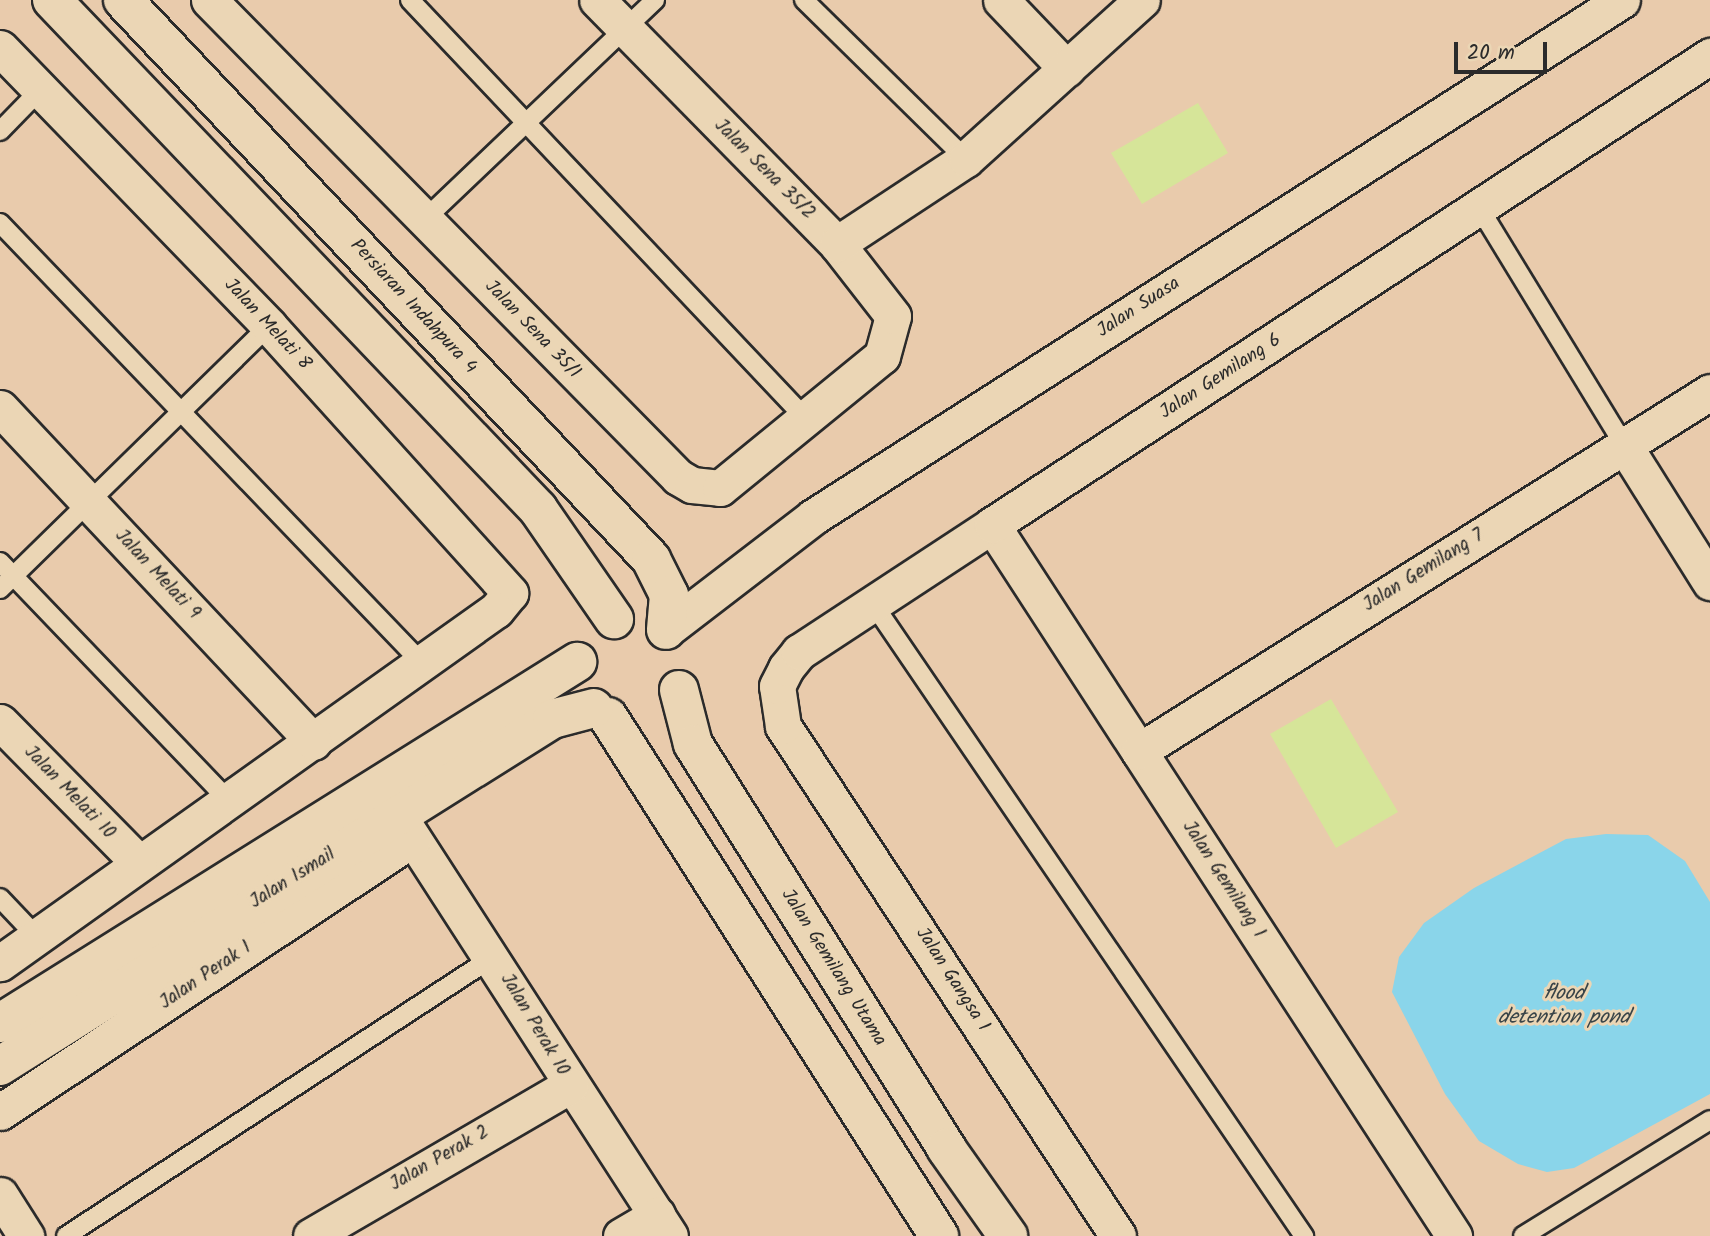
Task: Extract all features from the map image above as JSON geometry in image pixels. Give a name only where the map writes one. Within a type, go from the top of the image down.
[{"type":"main road","points":[[52,0],[538,509],[614,619]]},
{"type":"main road","name":"Persiaran Indahpura 4","points":[[123,0],[651,559],[669,595],[666,630]]},
{"type":"main road","points":[[601,713],[634,722],[659,713],[679,690],[681,658],[666,630],[644,618],[614,619],[589,635],[577,662],[578,679],[939,1236]]},
{"type":"main road","name":"Jalan Ismail","points":[[0,1023],[577,662]]},
{"type":"main road","name":"Jalan Gemilang Utama","points":[[679,690],[693,744],[946,1149],[1008,1236]]},
{"type":"main road","name":"Jalan Ismail","points":[[0,1066],[405,827],[552,719],[601,713]]},
{"type":"street","name":"Jalan Sena 35/1","points":[[209,0],[424,220],[692,485],[720,488],[731,483],[882,356]]},
{"type":"street","name":"Jalan Sena 35/2","points":[[597,0],[837,244],[891,307],[892,332],[882,356]]},
{"type":"street","points":[[1001,0],[1067,69]]},
{"type":"street","points":[[837,244],[966,159],[1142,0]]},
{"type":"street","name":"Jalan Suasa","points":[[666,630],[813,517],[1622,0]]},
{"type":"street","name":"Jalan Melati 8","points":[[0,48],[269,326],[504,581],[510,593],[496,610],[422,663]]},
{"type":"street","name":"Jalan Gemilang 6","points":[[783,726],[777,685],[786,668],[799,653],[1710,56]]},
{"type":"street","name":"Jalan Gemilang 7","points":[[1139,751],[1710,392]]},
{"type":"street","name":"Jalan Melati 9","points":[[0,408],[314,742]]},
{"type":"street","points":[[1624,445],[1710,582]]},
{"type":"street","name":"Jalan Gemilang 1","points":[[992,525],[1454,1236]]},
{"type":"street","points":[[0,963],[422,663]]},
{"type":"street","name":"Jalan Melati 10","points":[[0,722],[139,863]]},
{"type":"street","name":"Jalan Gangsa 1","points":[[783,726],[1118,1236]]},
{"type":"street","name":"Jalan Perak 10","points":[[405,827],[493,957],[570,1085],[664,1225]]},
{"type":"street","name":"Jalan Perak 1","points":[[0,1112],[405,827]]},
{"type":"street","name":"Jalan Perak 2","points":[[311,1236],[348,1225],[570,1085]]},
{"type":"street","points":[[0,1195],[26,1236]]},
{"type":"street","points":[[621,1236],[664,1225]]},
{"type":"lane","points":[[410,0],[807,420]]},
{"type":"lane","points":[[424,220],[527,125],[655,0]]},
{"type":"lane","points":[[804,0],[966,159]]},
{"type":"lane","points":[[0,131],[41,89]]},
{"type":"lane","points":[[1480,209],[1624,445]]},
{"type":"lane","points":[[0,223],[422,663]]},
{"type":"lane","points":[[7,583],[91,505],[269,326]]},
{"type":"lane","points":[[0,562],[7,583],[229,801]]},
{"type":"lane","points":[[874,605],[1304,1236]]},
{"type":"lane","points":[[0,898],[36,936]]},
{"type":"lane","points":[[66,1236],[493,957]]},
{"type":"lane","points":[[1524,1236],[1710,1120]]},
{"type":"green space","points":[[1198,103],[1228,153],[1142,204],[1111,153]]},
{"type":"green space","points":[[1331,699],[1398,812],[1336,848],[1270,734]]},
{"type":"water","name":"flood detention pond","points":[[1606,834],[1648,835],[1685,861],[1710,902],[1710,1094],[1574,1168],[1547,1172],[1518,1164],[1479,1141],[1445,1094],[1392,992],[1399,957],[1424,923],[1474,888],[1566,839]]}]
